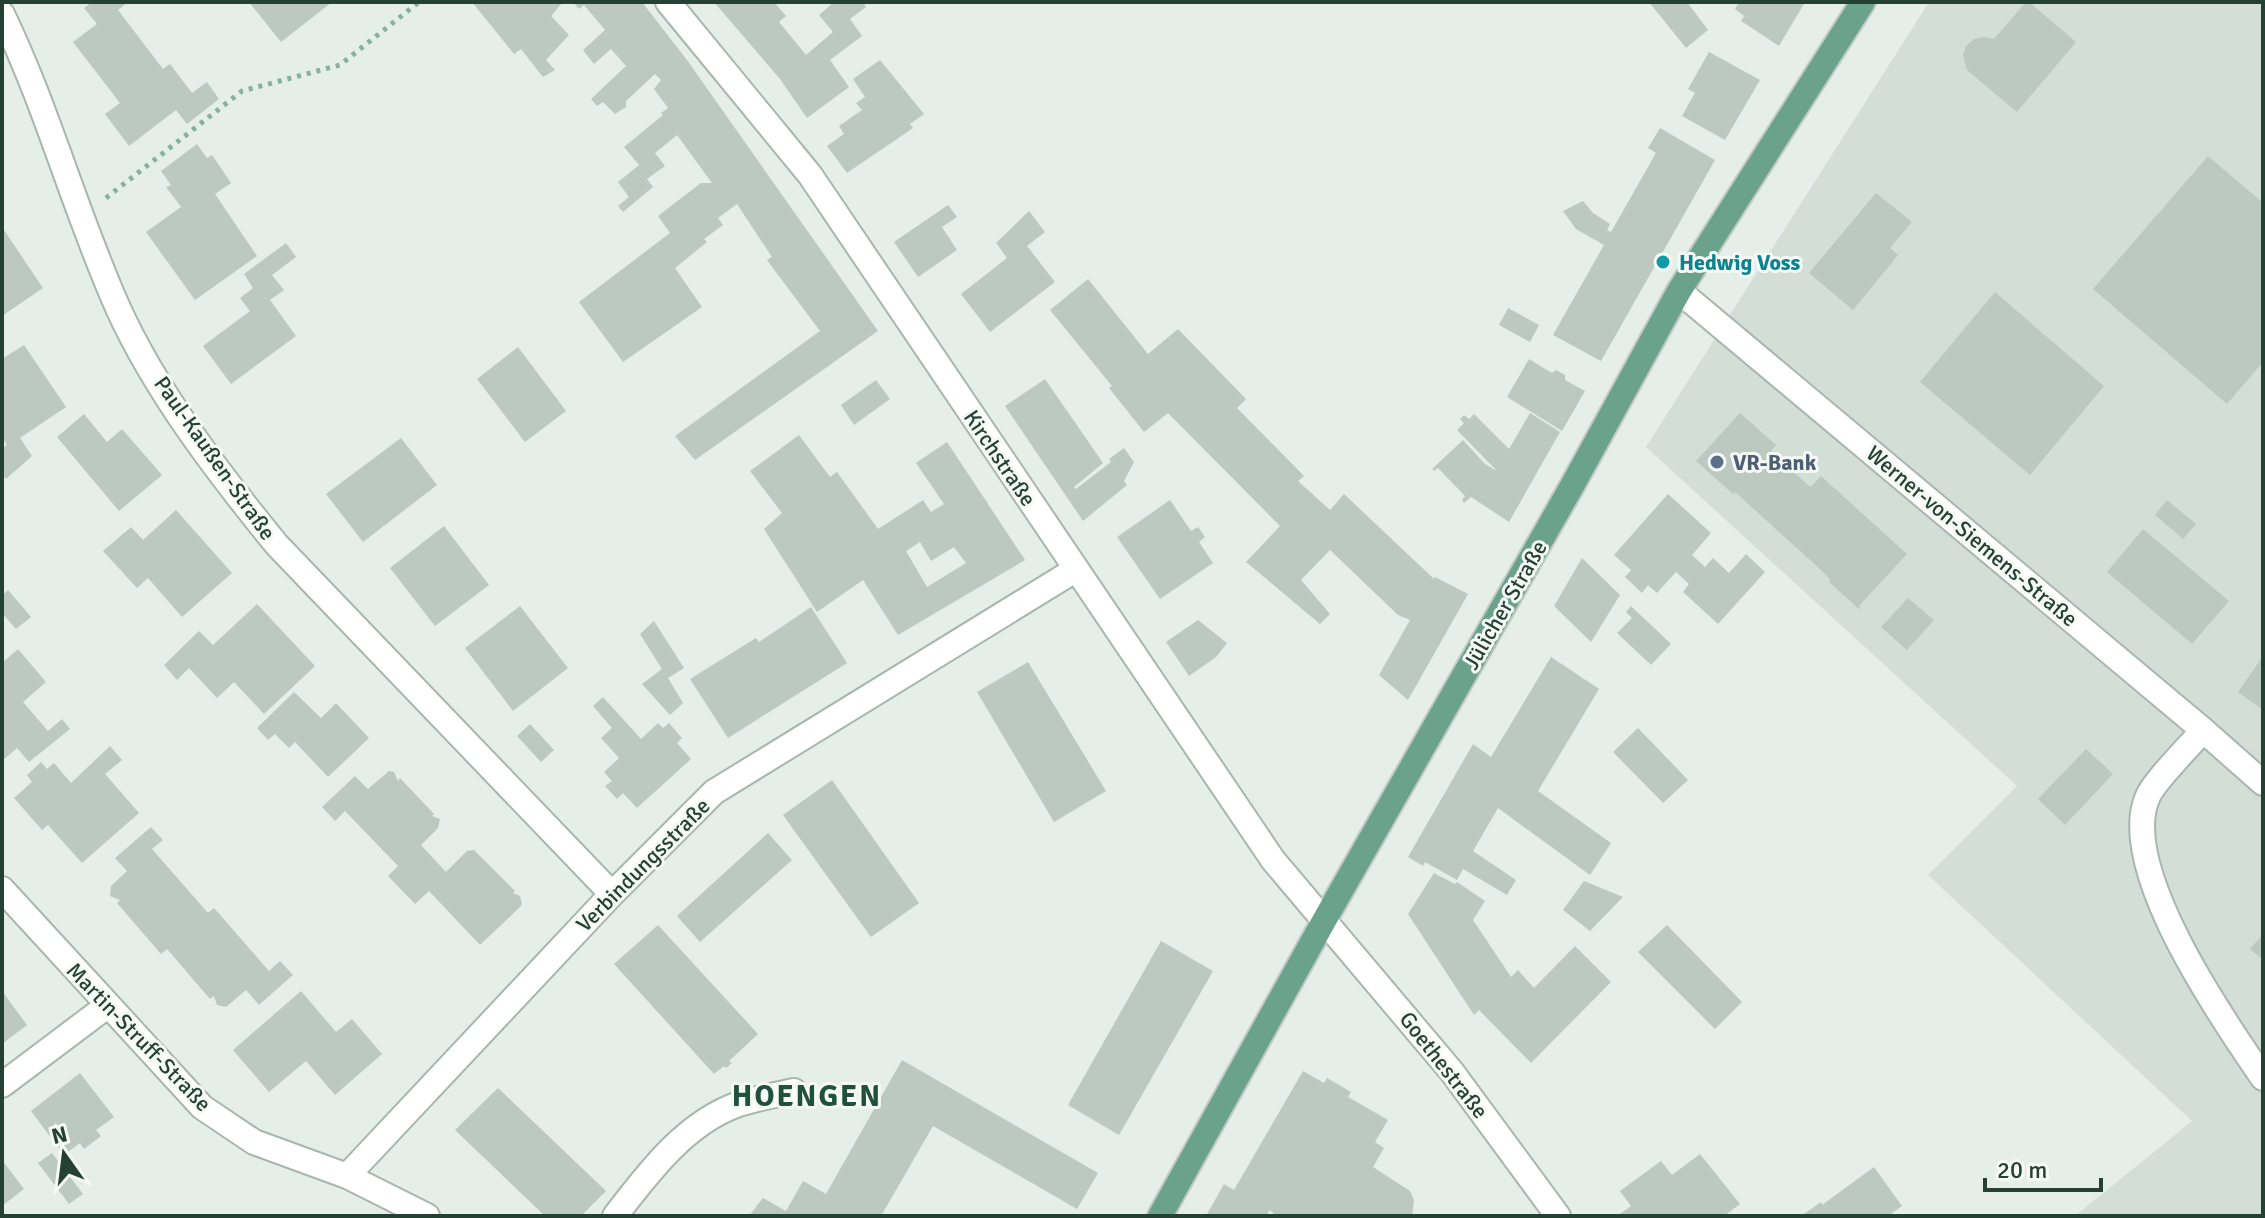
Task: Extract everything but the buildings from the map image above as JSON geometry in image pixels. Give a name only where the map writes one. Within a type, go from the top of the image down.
[{"type":"main road","name":"Jülicher Straße","points":[[1160,1216],[1679,291],[1863,2]]},
{"type":"street","name":"Kirchstraße","points":[[668,2],[810,175],[1273,860],[1325,919]]},
{"type":"street","name":"Paul-Kaußen-Straße","points":[[2,14],[22,56],[80,218],[119,311],[165,393],[229,485],[277,545],[612,894]]},
{"type":"street","name":"Werner-von-Siemens-Straße","points":[[1679,291],[2263,783]]},
{"type":"street","name":"Verbindungsstraße","points":[[347,1176],[612,894],[714,792],[1075,570]]},
{"type":"street","points":[[2203,730],[2148,795],[2141,828],[2153,883],[2187,959],[2263,1078]]},
{"type":"street","name":"Martin-Struff-Straße","points":[[2,889],[202,1107],[254,1142],[347,1176],[427,1216]]},
{"type":"street","name":"Goethestraße","points":[[1325,919],[1452,1072],[1558,1216]]},
{"type":"street","points":[[2,1085],[107,1006]]},
{"type":"street","points":[[615,1216],[646,1176],[695,1127],[738,1104],[794,1091]]},
{"type":"path","points":[[80,218],[242,91],[340,65],[419,2]]},
{"type":"shaded area","points":[[1929,2],[2263,2],[2263,1216],[2075,1216],[2192,1121],[1928,875],[2017,786],[1646,447]]},
{"type":"place","name":"Hedwig Voss","points":[[1663,262]]},
{"type":"place","name":"VR-Bank","points":[[1717,462]]},
{"type":"district","name":"HOENGEN","points":[[807,1096]]}]
